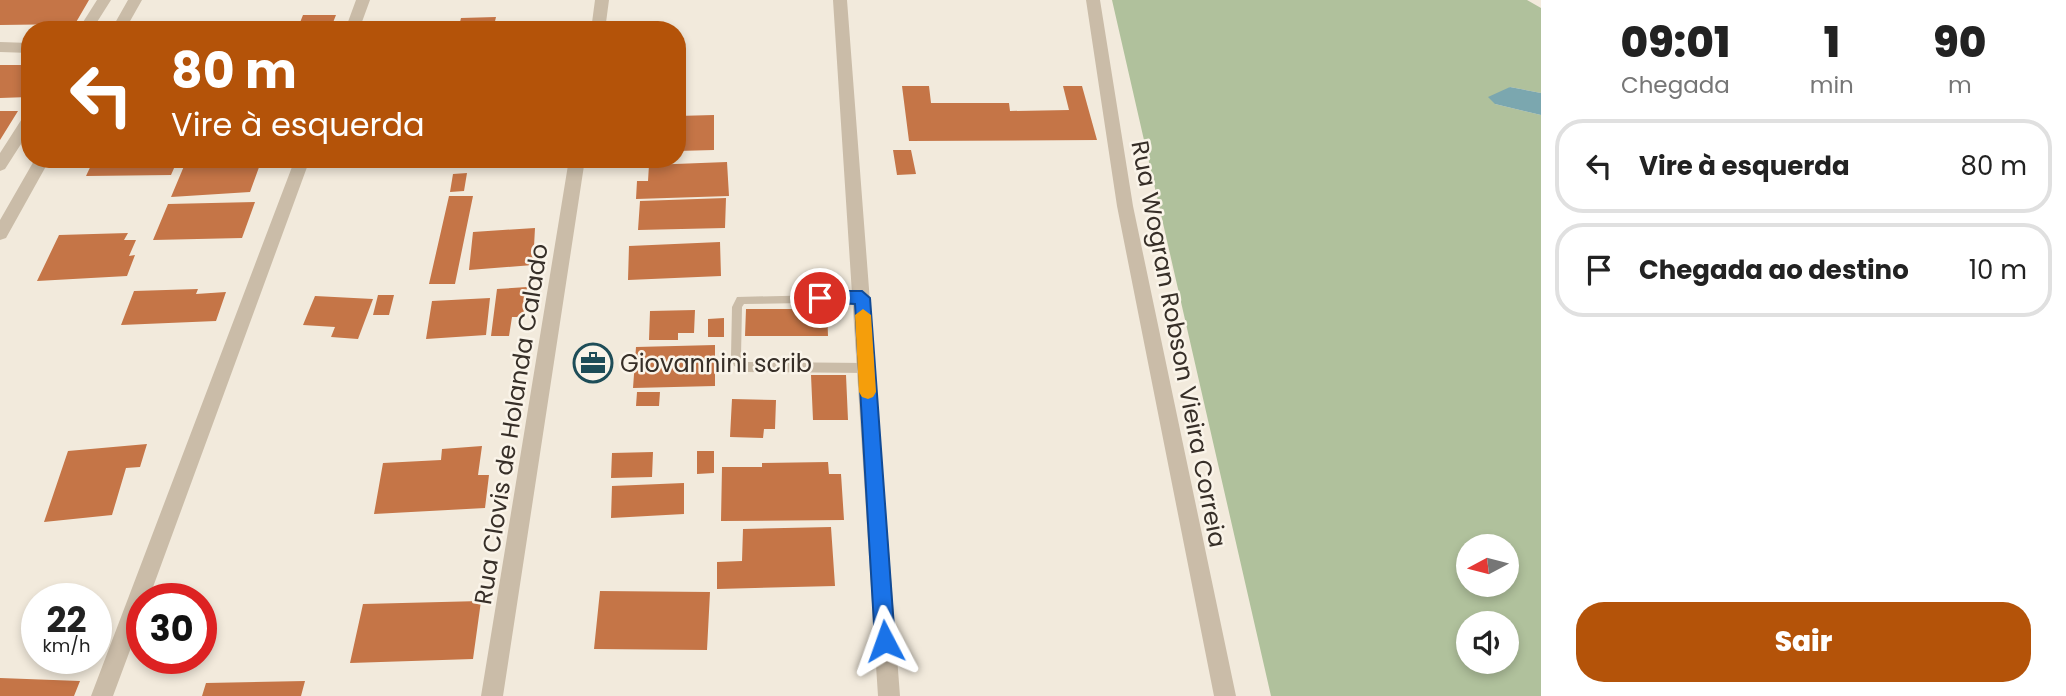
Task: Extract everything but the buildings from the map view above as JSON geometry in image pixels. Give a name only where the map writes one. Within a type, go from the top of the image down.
[{"type":"street","points":[[91,21],[104,0]]},
{"type":"street","points":[[123,21],[135,0]]},
{"type":"street","points":[[355,21],[363,0]]},
{"type":"street","points":[[600,21],[603,0]]},
{"type":"street","points":[[840,0],[889,696]]},
{"type":"street","name":"Rua Wogran Robson Vieira Correia","points":[[1093,0],[1125,206],[1225,696]]},
{"type":"street","points":[[0,47],[21,48]]},
{"type":"street","points":[[0,165],[21,132]]},
{"type":"street","points":[[0,234],[38,168]]},
{"type":"street","points":[[102,696],[300,168]]},
{"type":"street","name":"Rua Clovis de Holanda Calado","points":[[492,696],[576,168]]},
{"type":"lane","points":[[862,298],[741,300],[737,307],[736,356],[738,363],[748,367],[866,368]]},
{"type":"green space","points":[[1112,0],[1527,0],[1541,8],[1541,93],[1510,87],[1495,104],[1541,115],[1541,696],[1271,696]]},
{"type":"water","points":[[1510,87],[1541,93],[1541,115],[1495,104],[1488,97]]},
{"type":"slow traffic","points":[[863,315],[868,392]]},
{"type":"place","name":"Giovannini scrib","points":[[593,363]]},
{"type":"route","points":[[820,298],[862,298],[885,641]]}]
